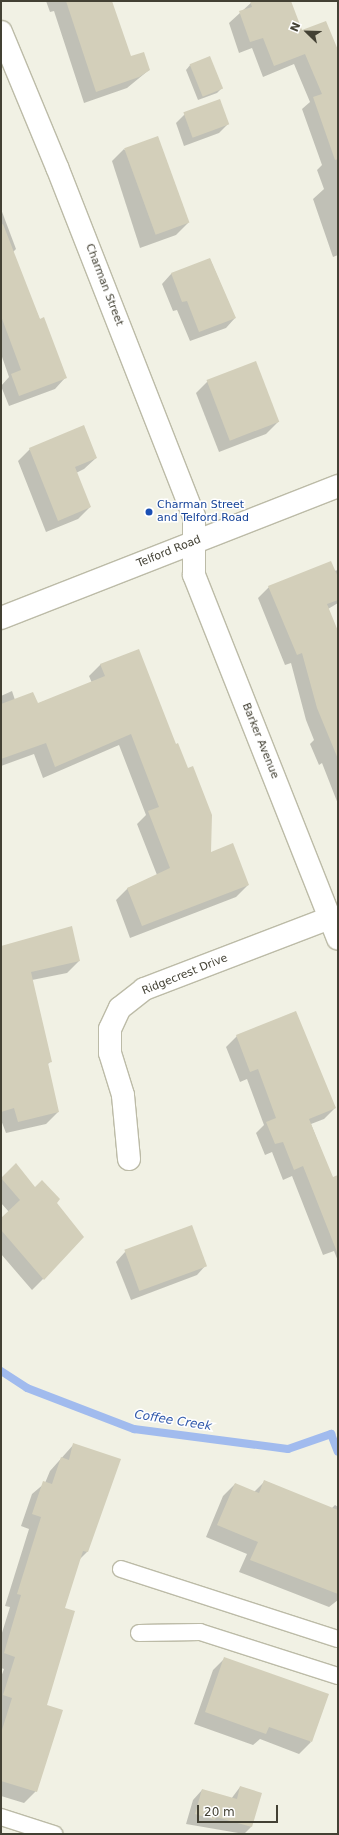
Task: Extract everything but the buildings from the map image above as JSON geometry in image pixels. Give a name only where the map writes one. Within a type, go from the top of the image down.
[{"type":"street","name":"Charman Street","points":[[1,32],[57,166],[194,516],[194,542]]},
{"type":"street","name":"Telford Road","points":[[1,618],[338,486]]},
{"type":"street","name":"Barker Avenue","points":[[194,542],[194,575],[334,928]]},
{"type":"street","name":"Ridgecrest Drive","points":[[129,1159],[123,1095],[110,1053],[110,1029],[120,1008],[144,990],[334,928]]},
{"type":"lane","points":[[121,1569],[338,1639]]},
{"type":"lane","points":[[139,1633],[200,1632],[338,1676]]},
{"type":"lane","points":[[1,1817],[54,1834]]},
{"type":"waterway","name":"Coffee Creek","points":[[1,1371],[27,1388],[134,1429],[288,1449],[331,1434],[338,1452]]},
{"type":"place","name":"Charman Street and Telford Road","points":[[149,512]]}]
